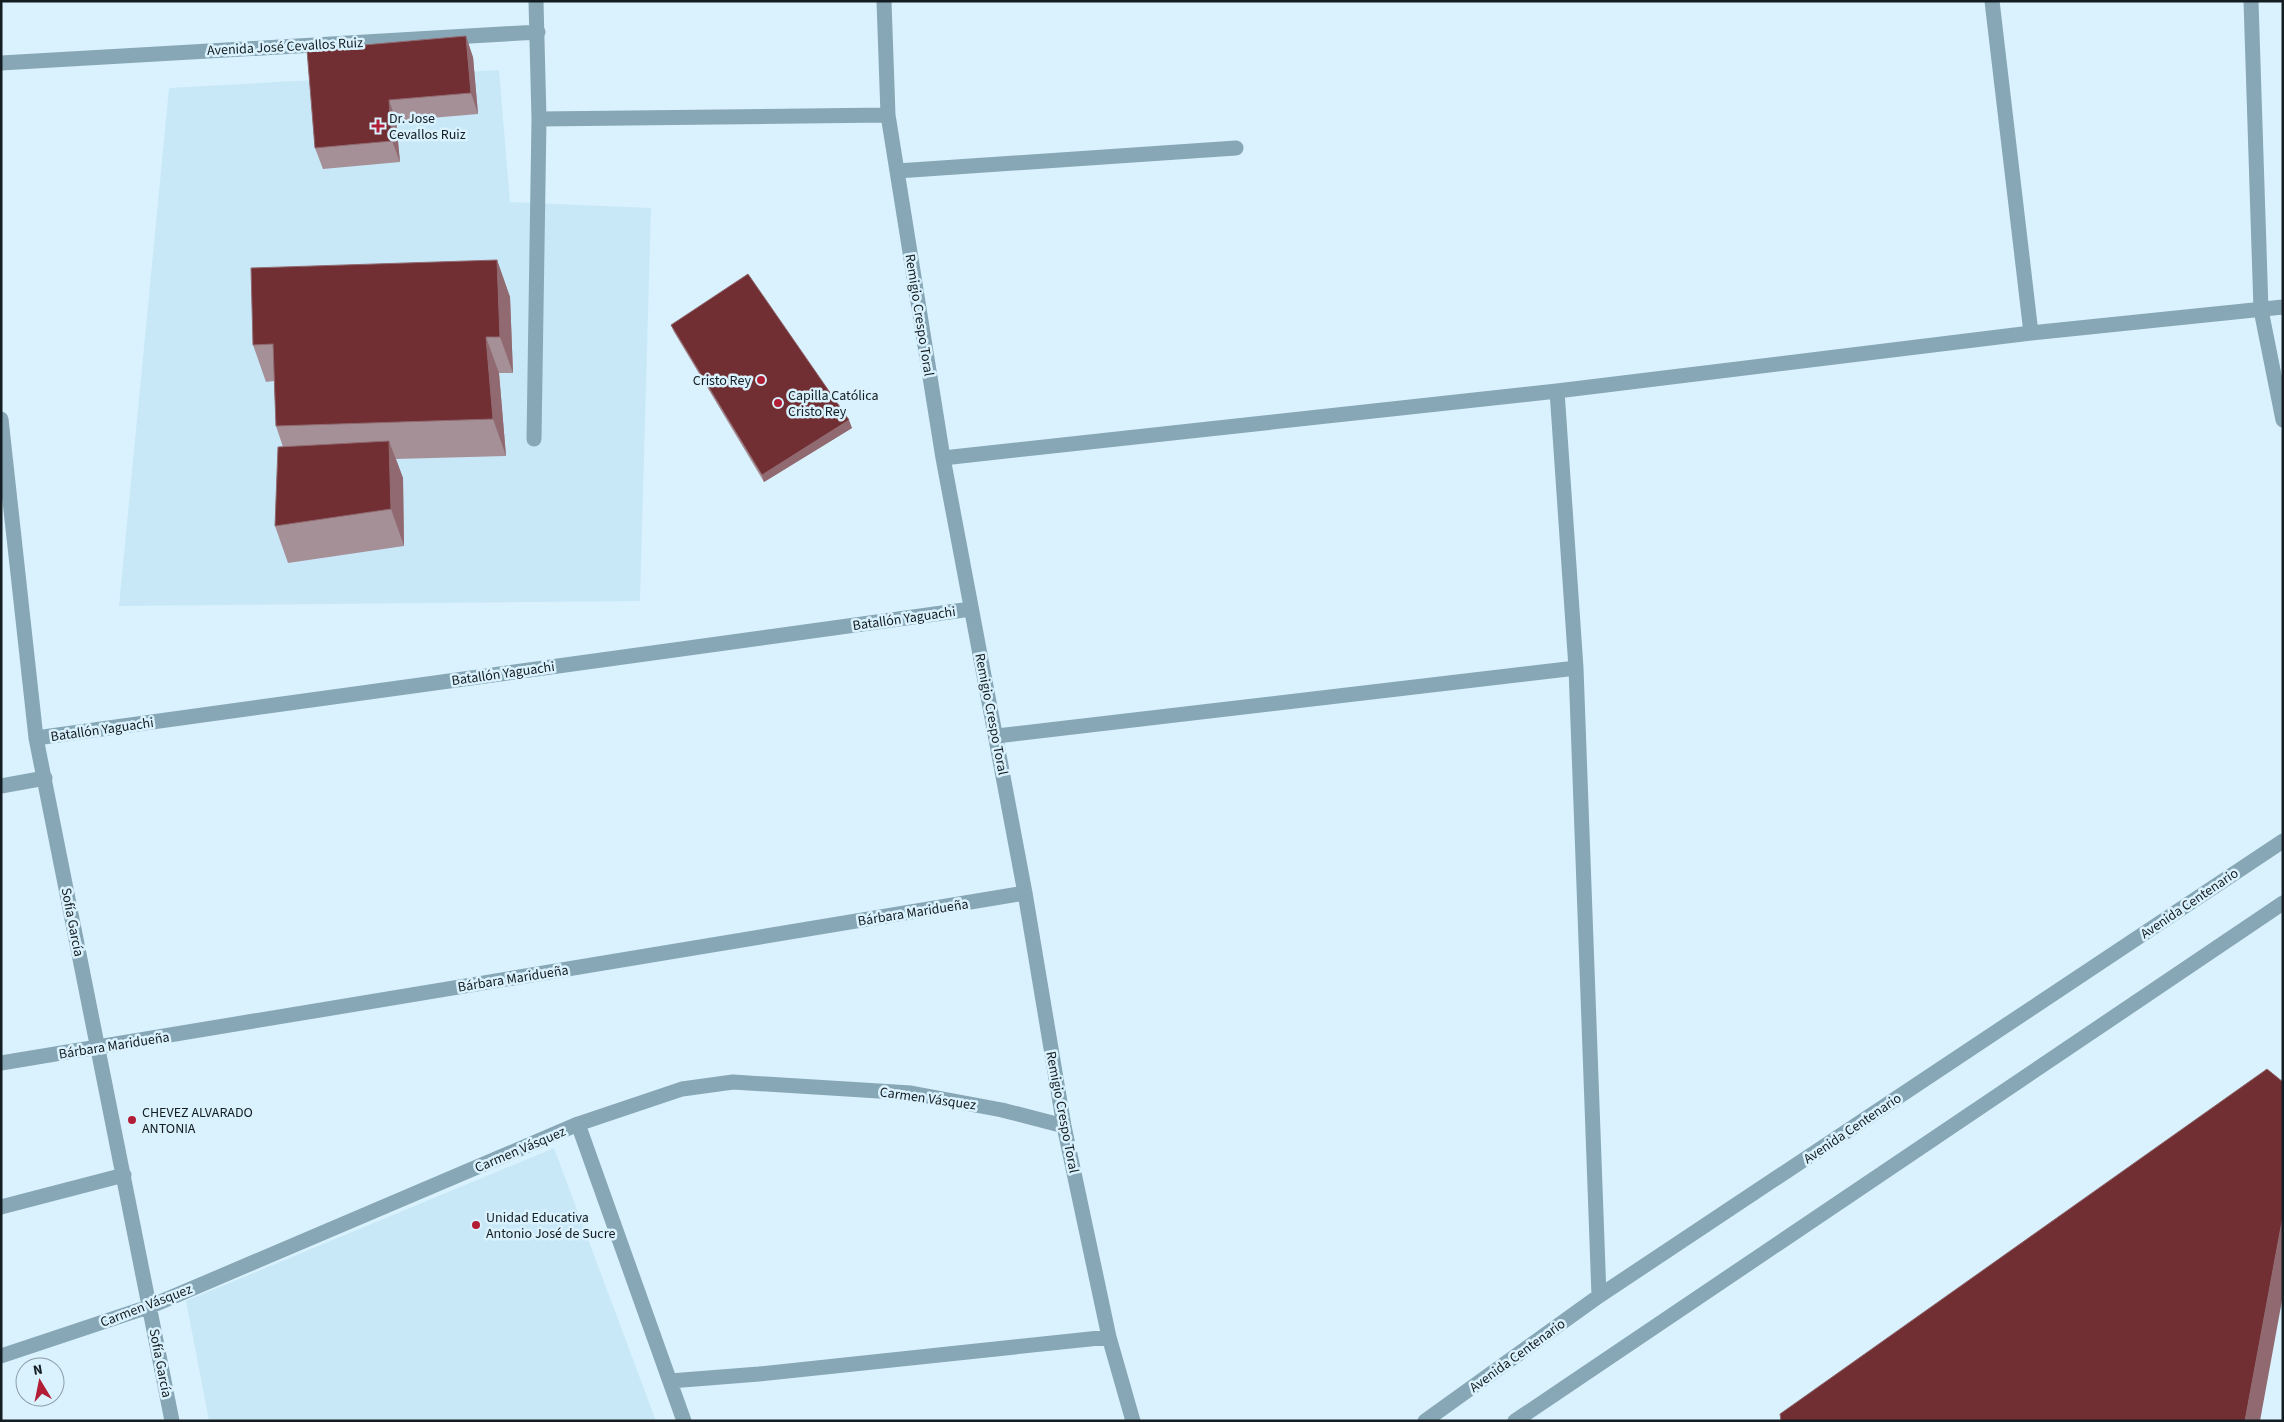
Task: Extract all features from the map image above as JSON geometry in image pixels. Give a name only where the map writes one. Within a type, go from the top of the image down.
[{"type":"street","points":[[534,439],[539,119],[536,1]]},
{"type":"street","name":"Remigio Crespo Toral","points":[[884,1],[888,115],[943,458],[1025,893],[1064,1126],[1109,1337],[1133,1421]]},
{"type":"street","points":[[1992,1],[2031,333]]},
{"type":"street","points":[[2251,1],[2261,310],[2283,420]]},
{"type":"street","name":"Avenida José Cevallos Ruiz","points":[[1,63],[538,32]]},
{"type":"street","points":[[539,119],[888,115]]},
{"type":"street","points":[[897,171],[1236,148]]},
{"type":"street","points":[[943,458],[1557,391],[2031,333],[2283,307]]},
{"type":"street","points":[[1557,391],[1576,668],[1599,1296]]},
{"type":"street","name":"Sofía García","points":[[1,419],[7,541],[36,738],[172,1421]]},
{"type":"street","name":"Batallón Yaguachi","points":[[36,738],[971,609]]},
{"type":"street","points":[[996,736],[1576,668]]},
{"type":"street","points":[[1,786],[45,778]]},
{"type":"street","name":"Avenida Centenario","points":[[1425,1421],[1599,1296],[2283,841]]},
{"type":"street","name":"Bárbara Maridueña","points":[[1,1064],[1025,893]]},
{"type":"street","points":[[1515,1421],[2283,903]]},
{"type":"street","name":"Carmen Vásquez","points":[[1,1356],[150,1306],[578,1124],[682,1089],[733,1082],[911,1093],[1002,1110],[1064,1126]]},
{"type":"street","points":[[578,1124],[684,1421]]},
{"type":"street","points":[[1,1207],[124,1175]]},
{"type":"street","points":[[670,1381],[759,1374],[1109,1337]]},
{"type":"shaded area","points":[[499,70],[510,202],[651,208],[640,601],[119,606],[169,88]]},
{"type":"shaded area","name":"Unidad Educativa Antonio José de Sucre","points":[[554,1148],[656,1421],[209,1421],[186,1301]]},
{"type":"building","points":[[466,36],[471,93],[389,100],[392,141],[315,148],[307,50]]},
{"type":"building","points":[[497,260],[500,337],[486,337],[493,419],[276,426],[273,344],[253,345],[251,268]]},
{"type":"building","name":"Cristo Rey","points":[[748,274],[849,420],[762,475],[671,325]]},
{"type":"building","points":[[389,441],[391,509],[275,526],[278,447]]},
{"type":"building","points":[[2267,1069],[2283,1082],[2283,1216],[2245,1421],[1781,1421],[1780,1414]]},
{"type":"place","name":"Dr. Jose Cevallos Ruiz","points":[[378,126]]},
{"type":"place","name":"Cristo Rey","points":[[761,380]]},
{"type":"place","name":"Capilla Católica Cristo Rey","points":[[778,403]]},
{"type":"place","name":"CHEVEZ ALVARADO ANTONIA","points":[[132,1120]]},
{"type":"place","name":"Unidad Educativa Antonio José de Sucre","points":[[476,1225]]}]
